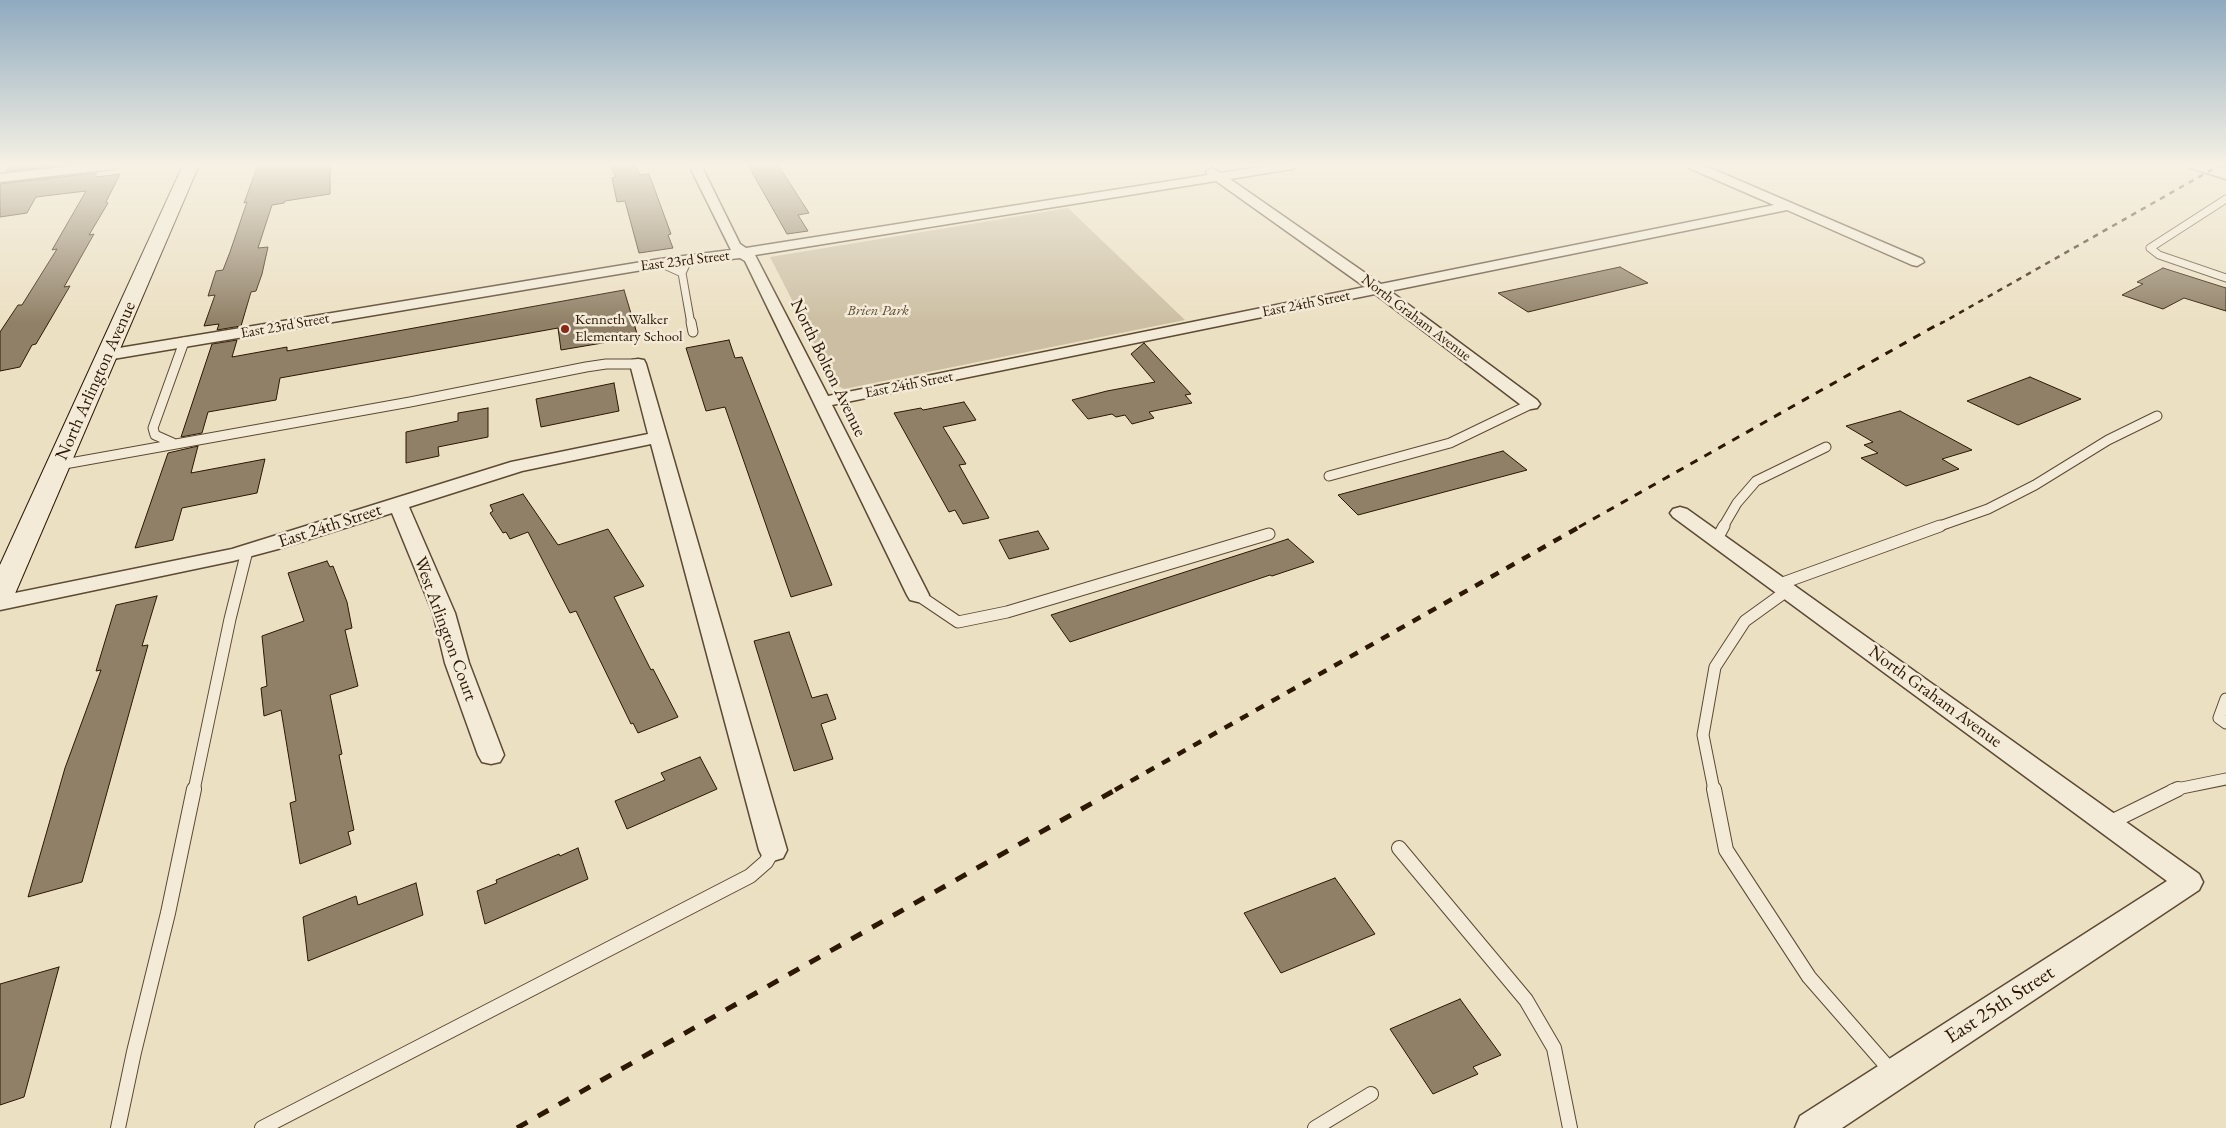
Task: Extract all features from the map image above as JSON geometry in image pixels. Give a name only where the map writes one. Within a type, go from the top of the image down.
[{"type":"main road","name":"North Arlington Avenue","points":[[0,596],[7,567],[58,465],[168,218]]},
{"type":"street","name":"North Bolton Avenue","points":[[720,218],[734,246],[751,260],[918,595]]},
{"type":"street","name":"East 23rd Street","points":[[107,355],[689,258],[743,253],[961,218]]},
{"type":"street","name":"North Graham Avenue","points":[[1277,218],[1379,290],[1531,404]]},
{"type":"street","name":"East 24th Street","points":[[822,402],[1732,218]]},
{"type":"street","points":[[1816,218],[1917,262]]},
{"type":"street","points":[[638,364],[773,850]]},
{"type":"street","name":"East 24th Street","points":[[0,604],[247,551],[518,466],[658,437]]},
{"type":"street","name":"West Arlington Court","points":[[398,504],[444,613],[458,663],[491,755]]},
{"type":"street","name":"North Graham Avenue","points":[[1680,513],[2188,882]]},
{"type":"street","name":"East 25th Street","points":[[1812,1128],[2188,882]]},
{"type":"lane","points":[[2197,218],[2150,248],[2160,255],[2226,278]]},
{"type":"lane","points":[[689,258],[682,273],[693,332]]},
{"type":"lane","points":[[660,263],[682,273]]},
{"type":"lane","points":[[177,444],[155,436],[153,428],[184,342]]},
{"type":"lane","points":[[58,465],[483,388],[586,367],[606,364],[638,364]]},
{"type":"lane","points":[[1329,476],[1450,443],[1531,404]]},
{"type":"lane","points":[[1894,1074],[1809,977],[1726,850],[1703,735],[1715,667],[1745,621],[1784,587],[1988,509],[2035,485],[2108,440],[2157,416]]},
{"type":"lane","points":[[1717,539],[1737,504],[1756,481],[1826,447]]},
{"type":"lane","points":[[918,595],[958,622],[1007,612],[1270,534]]},
{"type":"lane","points":[[118,1128],[134,1052],[168,913],[230,618],[247,551]]},
{"type":"lane","points":[[2226,699],[2218,718],[2226,723]]},
{"type":"lane","points":[[2109,823],[2172,790],[2226,779]]},
{"type":"lane","points":[[1399,848],[1526,1000],[1554,1048],[1570,1128]]},
{"type":"lane","points":[[262,1128],[750,876],[766,862],[773,850]]},
{"type":"lane","points":[[1315,1128],[1371,1094]]},
{"type":"green space","name":"Brien Park","points":[[1009,218],[1078,218],[1185,320],[844,389],[835,384],[770,257]]},
{"type":"building","points":[[71,218],[99,218],[89,235],[94,234],[64,287],[70,286],[36,344],[32,345],[20,367],[0,371],[0,332],[18,305],[22,305],[57,249],[52,250]]},
{"type":"building","points":[[242,218],[268,218],[258,248],[268,247],[262,274],[256,291],[251,292],[241,326],[217,330],[219,324],[204,326],[215,295],[208,296],[216,271],[223,270]]},
{"type":"building","points":[[629,218],[665,218],[671,234],[668,235],[673,248],[639,253]]},
{"type":"building","points":[[778,218],[800,218],[808,231],[787,234]]},
{"type":"building","points":[[1620,267],[1648,283],[1528,312],[1498,293]]},
{"type":"building","points":[[2163,268],[2226,288],[2226,311],[2184,298],[2163,309],[2122,295],[2143,284],[2137,282]]},
{"type":"building","points":[[624,290],[638,337],[561,350],[558,328],[280,378],[276,400],[208,412],[202,433],[181,437],[212,344],[237,340],[232,357],[287,347],[287,351]]},
{"type":"building","points":[[729,340],[735,358],[742,357],[832,585],[791,597],[725,407],[706,411],[686,348]]},
{"type":"building","points":[[1144,343],[1191,394],[1185,395],[1192,403],[1149,412],[1154,418],[1132,424],[1125,415],[1116,417],[1112,414],[1088,419],[1072,400],[1155,382],[1131,354]]},
{"type":"building","points":[[2030,377],[2081,399],[2018,425],[1967,401]]},
{"type":"building","points":[[614,383],[619,411],[541,427],[536,399]]},
{"type":"building","points":[[964,402],[976,420],[943,427],[966,464],[959,465],[989,518],[963,524],[955,510],[949,512],[894,413],[921,408],[923,410]]},
{"type":"building","points":[[488,408],[488,437],[438,447],[439,456],[406,463],[406,432],[458,421],[458,413]]},
{"type":"building","points":[[1900,411],[1972,450],[1942,459],[1959,469],[1906,486],[1861,458],[1878,453],[1864,445],[1873,442],[1846,426]]},
{"type":"building","points":[[198,446],[191,473],[265,459],[257,493],[182,508],[173,540],[135,548],[168,453]]},
{"type":"building","points":[[1503,451],[1527,470],[1358,515],[1338,495]]},
{"type":"building","points":[[523,494],[558,545],[608,529],[644,586],[614,597],[651,670],[653,669],[678,717],[638,733],[633,723],[631,724],[576,611],[570,613],[528,532],[510,539],[506,532],[503,533],[490,513],[493,511],[490,505]]},
{"type":"building","points":[[1038,531],[1049,549],[1009,559],[999,540]]},
{"type":"building","points":[[1288,539],[1314,562],[1070,642],[1051,615]]},
{"type":"building","points":[[327,561],[330,567],[333,566],[347,602],[352,628],[345,630],[358,686],[330,695],[342,754],[339,755],[354,830],[348,832],[351,844],[300,864],[290,803],[296,801],[281,710],[264,716],[261,688],[267,686],[262,636],[304,621],[288,573]]},
{"type":"building","points":[[157,596],[142,646],[148,645],[82,882],[28,897],[65,768],[101,670],[96,671],[116,605]]},
{"type":"building","points":[[789,632],[812,698],[827,694],[836,719],[821,724],[833,759],[794,771],[754,641]]},
{"type":"building","points":[[700,757],[717,789],[627,829],[615,801],[665,780],[661,773]]},
{"type":"building","points":[[578,848],[588,879],[485,924],[477,891],[497,883],[496,880]]},
{"type":"building","points":[[1335,878],[1375,934],[1281,973],[1244,913]]},
{"type":"building","points":[[416,883],[423,915],[308,961],[303,917],[356,896],[358,905]]},
{"type":"building","points":[[59,967],[24,1097],[0,1105],[0,984]]},
{"type":"building","points":[[1460,999],[1501,1055],[1473,1067],[1478,1074],[1433,1094],[1390,1029]]},
{"type":"railway","points":[[1940,324],[2127,218]]},
{"type":"railway","points":[[1579,527],[1942,322]]},
{"type":"railway","points":[[1115,790],[1581,526]]},
{"type":"railway","points":[[517,1128],[1117,789]]},
{"type":"place","name":"Kenneth Walker Elementary School","points":[[565,329]]}]
